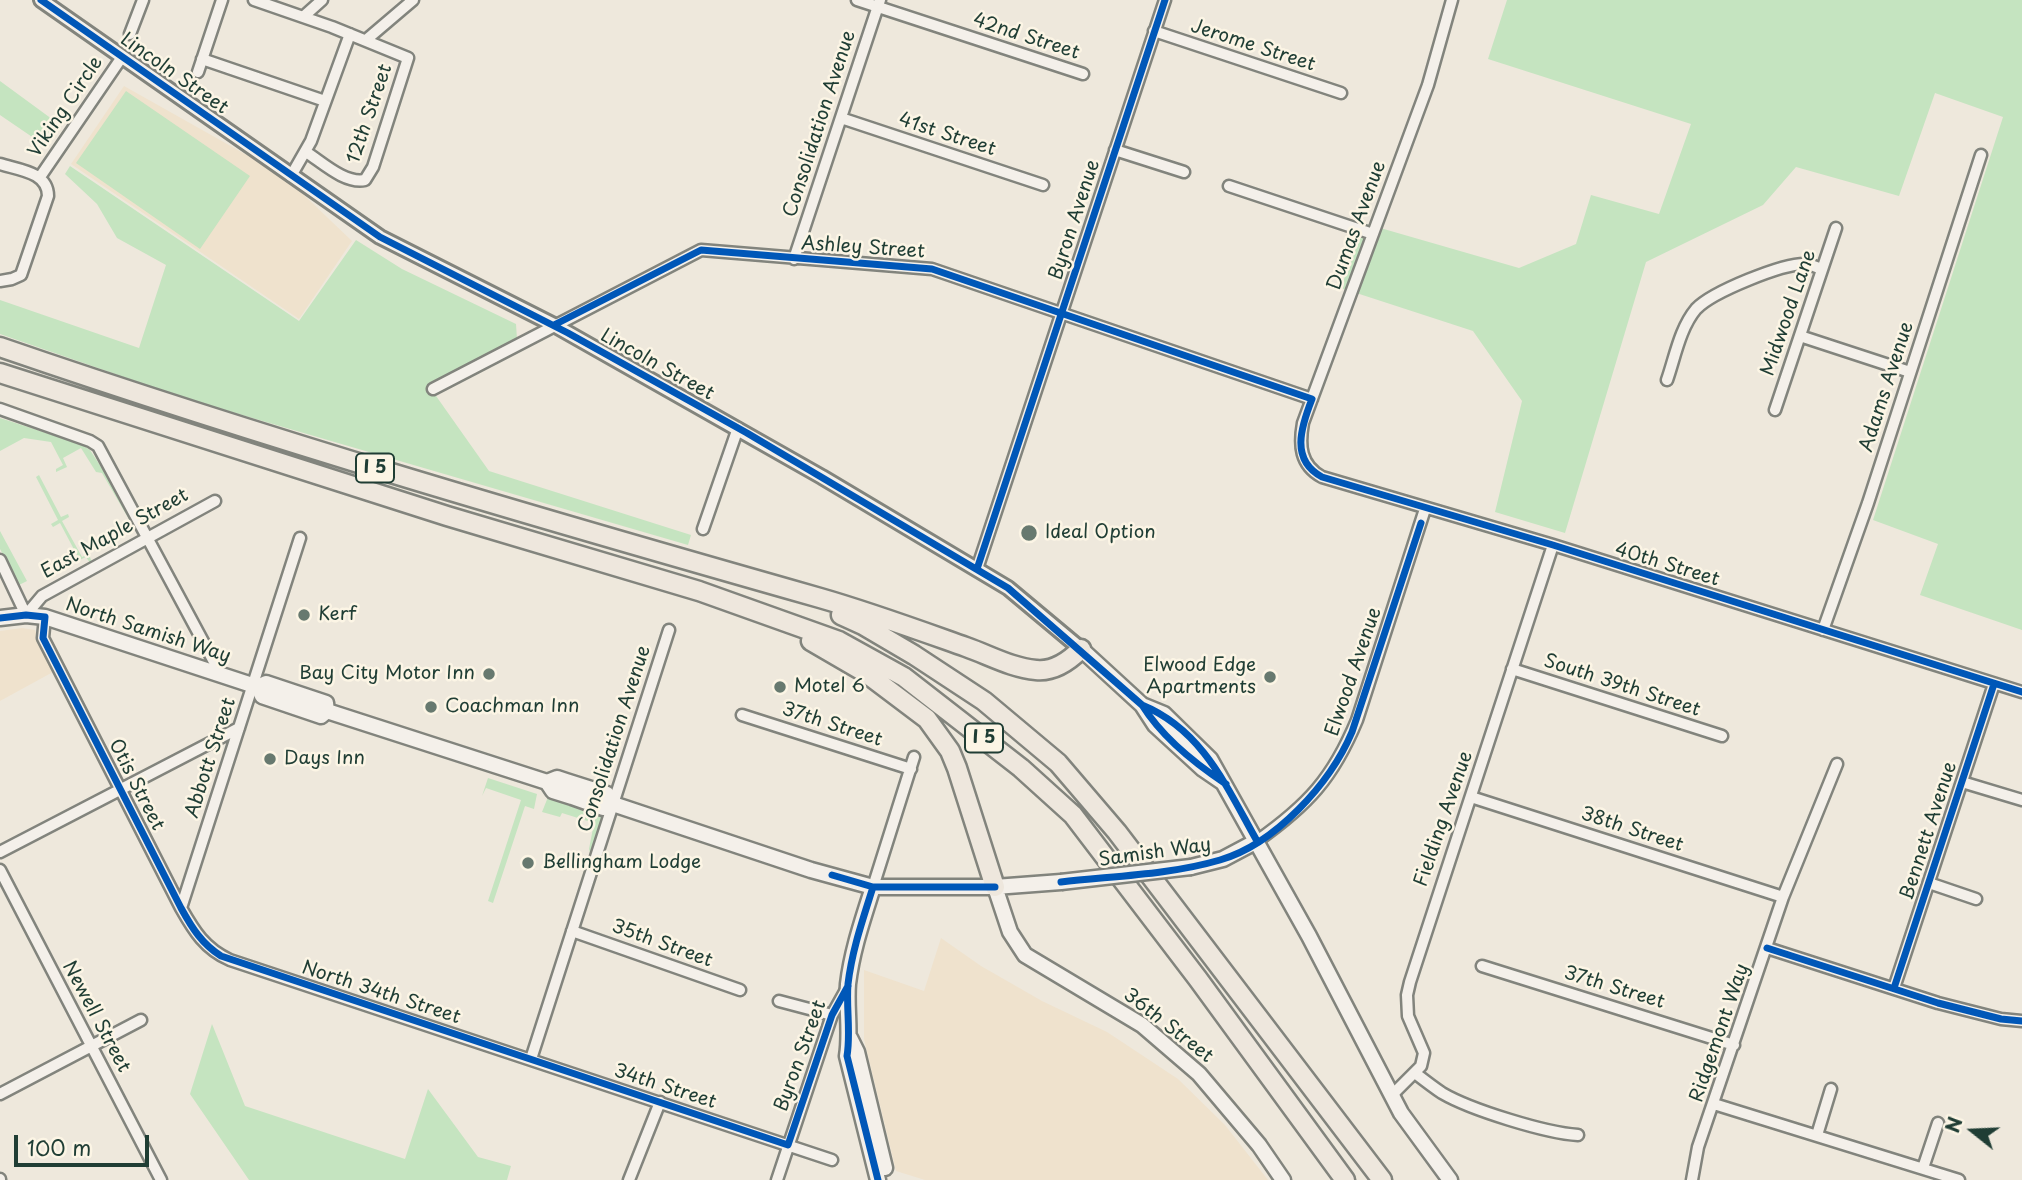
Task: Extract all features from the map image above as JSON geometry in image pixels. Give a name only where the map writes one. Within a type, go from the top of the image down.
[{"type":"highway","name":"I 5","points":[[0,347],[128,391],[442,489],[754,580],[799,596],[863,625],[914,655],[984,701],[1058,763],[1117,832],[1382,1180]]},
{"type":"highway","name":"I 5","points":[[0,373],[447,516],[699,591],[839,641],[904,677],[1021,768],[1073,815],[1198,979],[1345,1180]]},
{"type":"highway","points":[[754,580],[890,621],[1024,668],[1041,671],[1055,668],[1069,661],[1081,649]]},
{"type":"highway","points":[[699,591],[787,629],[842,657],[927,719],[950,751],[957,768],[995,887]]},
{"type":"main road","points":[[0,618],[26,615]]},
{"type":"main road","name":"North Samish Way","points":[[26,615],[45,617],[255,686],[267,683],[326,704],[327,711],[547,782],[557,778],[607,794],[613,804]]},
{"type":"main road","name":"Lincoln Street","points":[[1081,649],[1142,705],[1164,713],[1190,737],[1226,784],[1257,841]]},
{"type":"main road","name":"Samish Way","points":[[613,804],[811,870],[873,887],[995,887],[1191,867],[1223,859],[1257,841]]},
{"type":"main road","points":[[1257,841],[1401,1113],[1450,1180]]},
{"type":"main road","points":[[873,887],[856,942],[848,986],[850,1038],[847,1056],[878,1180]]},
{"type":"main road","name":"36th Street","points":[[995,887],[1010,932],[1025,955],[1142,1025],[1191,1067],[1218,1094],[1283,1180]]},
{"type":"main road","points":[[850,1038],[857,1052],[888,1180]]},
{"type":"street","name":"Lincoln Street","points":[[41,0],[380,237],[554,326],[738,428],[978,569],[1009,588],[1081,649]]},
{"type":"street","points":[[130,34],[143,0]]},
{"type":"street","points":[[198,72],[222,0]]},
{"type":"street","points":[[254,0],[366,40]]},
{"type":"street","points":[[303,17],[322,0]]},
{"type":"street","name":"12th Street","points":[[306,152],[347,179],[365,180],[373,167],[408,58],[366,40],[413,0]]},
{"type":"street","name":"42nd Street","points":[[857,0],[879,3],[1083,74]]},
{"type":"street","name":"Byron Avenue","points":[[978,569],[1164,0]]},
{"type":"street","name":"Dumas Avenue","points":[[1306,464],[1302,456],[1301,435],[1312,399],[1431,76],[1452,0]]},
{"type":"street","name":"Consolidation Avenue","points":[[794,259],[879,3]]},
{"type":"street","name":"Jerome Street","points":[[1154,31],[1341,93]]},
{"type":"street","points":[[291,176],[306,152],[350,34]]},
{"type":"street","name":"Viking Circle","points":[[40,177],[122,57]]},
{"type":"street","points":[[202,59],[325,102]]},
{"type":"street","name":"41st Street","points":[[841,118],[1043,185]]},
{"type":"street","points":[[1115,150],[1184,172]]},
{"type":"street","name":"Adams Avenue","points":[[1823,630],[1981,155]]},
{"type":"street","name":"Viking Circle","points":[[0,164],[40,177],[48,188],[48,197],[21,275],[0,281]]},
{"type":"street","points":[[1229,186],[1373,234]]},
{"type":"street","name":"Midwood Lane","points":[[1775,411],[1836,228]]},
{"type":"street","name":"Ashley Street","points":[[554,326],[701,250],[932,269],[1312,399]]},
{"type":"street","points":[[1668,380],[1685,325],[1709,297],[1788,267],[1806,264],[1822,269]]},
{"type":"street","points":[[433,389],[554,326]]},
{"type":"street","points":[[1800,336],[1910,372]]},
{"type":"street","points":[[0,409],[90,441],[100,450],[221,675]]},
{"type":"street","points":[[703,528],[738,428]]},
{"type":"street","name":"40th Street","points":[[1306,464],[1322,477],[1553,545],[2022,692]]},
{"type":"street","name":"East Maple Street","points":[[26,615],[42,596],[215,501]]},
{"type":"street","name":"Elwood Avenue","points":[[1257,841],[1311,798],[1346,747],[1425,509]]},
{"type":"street","name":"Abbott Street","points":[[181,908],[255,686],[300,538]]},
{"type":"street","name":"Fielding Avenue","points":[[1415,1073],[1422,1066],[1424,1053],[1408,1016],[1407,995],[1420,945],[1553,545]]},
{"type":"street","points":[[0,560],[26,615]]},
{"type":"street","name":"Otis Street","points":[[45,617],[43,638],[181,908],[197,936],[207,947],[222,956]]},
{"type":"street","name":"Consolidation Avenue","points":[[531,1059],[669,630]]},
{"type":"street","name":"South 39th Street","points":[[1513,669],[1722,736]]},
{"type":"street","name":"Bennett Avenue","points":[[1894,988],[1994,684]]},
{"type":"street","name":"37th Street","points":[[742,715],[911,769]]},
{"type":"street","points":[[0,852],[239,728]]},
{"type":"street","points":[[873,887],[914,757]]},
{"type":"street","name":"Ridgemont Way","points":[[1692,1180],[1698,1147],[1783,897],[1837,764]]},
{"type":"street","points":[[1962,782],[2022,800]]},
{"type":"street","name":"38th Street","points":[[1471,797],[1783,897]]},
{"type":"street","name":"Newell Street","points":[[0,870],[161,1180]]},
{"type":"street","name":"Bennett Avenue","points":[[1929,883],[1976,899]]},
{"type":"street","name":"35th Street","points":[[572,931],[740,990]]},
{"type":"street","points":[[1767,948],[1938,1003],[2022,1021]]},
{"type":"street","name":"North 34th Street","points":[[222,956],[531,1059]]},
{"type":"street","name":"37th Street","points":[[1482,966],[1734,1045]]},
{"type":"street","name":"Byron Street","points":[[777,1180],[832,1015],[848,986]]},
{"type":"street","points":[[779,1002],[832,1015]]},
{"type":"street","points":[[0,1094],[141,1020]]},
{"type":"street","name":"34th Street","points":[[531,1059],[832,1160]]},
{"type":"street","points":[[1392,1095],[1415,1073],[1444,1094],[1490,1112],[1560,1134],[1578,1135]]},
{"type":"street","points":[[1818,1135],[1831,1089]]},
{"type":"street","points":[[629,1180],[660,1102]]},
{"type":"street","points":[[1714,1104],[1959,1180]]},
{"type":"street","points":[[1923,1168],[1938,1123]]},
{"type":"shaded area","points":[[124,86],[284,176],[352,241],[299,319],[71,164]]},
{"type":"shaded area","points":[[22,628],[35,630],[53,672],[0,701],[0,631]]},
{"type":"shaded area","points":[[941,938],[981,966],[1042,1001],[1107,1032],[1178,1079],[1225,1125],[1268,1180],[925,1180],[896,1171],[864,1039],[864,970],[924,991]]},
{"type":"green space","points":[[1507,0],[2022,0],[2022,630],[1920,595],[1938,544],[1873,520],[2003,117],[1935,93],[1899,196],[1796,167],[1763,205],[1646,262],[1565,533],[1495,512],[1522,401],[1473,331],[1341,288],[1363,223],[1519,268],[1576,244],[1591,195],[1659,214],[1691,124],[1488,59]]},
{"type":"green space","points":[[0,81],[56,122],[41,143],[0,115]]},
{"type":"green space","points":[[126,91],[250,176],[200,249],[76,163]]},
{"type":"green space","points":[[70,166],[299,321],[356,240],[402,269],[516,324],[517,339],[429,386],[489,471],[691,535],[688,545],[187,399],[0,334],[0,300],[139,348],[166,265],[117,238],[97,204],[65,174]]},
{"type":"green space","points":[[0,418],[81,444],[90,450],[126,505],[139,533],[137,534],[102,473],[96,472],[81,448],[63,458],[67,467],[56,472],[56,469],[63,465],[51,442],[24,438],[0,451]]},
{"type":"green space","points":[[39,475],[61,517],[68,514],[69,517],[62,521],[82,557],[89,554],[92,563],[86,557],[71,564],[78,557],[60,523],[53,527],[51,524],[58,520],[36,477]]},
{"type":"green space","points":[[0,531],[27,581],[19,585],[0,549]]},
{"type":"green space","points":[[488,778],[537,794],[534,809],[525,806],[493,903],[488,901],[521,800],[486,788],[482,796]]},
{"type":"green space","points":[[548,797],[602,815],[592,854],[589,849],[594,823],[562,813],[560,817],[542,812]]},
{"type":"green space","points":[[212,1024],[245,1106],[405,1159],[428,1089],[478,1157],[511,1166],[507,1180],[249,1180],[190,1094]]},
{"type":"cycle path","points":[[41,0],[380,237],[568,333],[747,433],[1008,588],[1142,705],[1159,728],[1180,749],[1226,784]]},
{"type":"cycle path","points":[[977,569],[1165,0]]},
{"type":"cycle path","points":[[554,325],[701,250],[932,269],[1312,399],[1304,421],[1302,452],[1305,462],[1322,477],[1553,545],[2022,692]]},
{"type":"cycle path","points":[[1061,882],[1161,872],[1220,860],[1261,841],[1298,810],[1330,772],[1352,732],[1421,523]]},
{"type":"cycle path","points":[[0,618],[26,615],[45,617],[43,638],[181,908],[198,935],[221,956],[788,1145],[832,1015],[848,986]]},
{"type":"cycle path","points":[[1894,988],[1994,684]]},
{"type":"cycle path","points":[[1142,705],[1181,729],[1197,745],[1224,781],[1257,841]]},
{"type":"cycle path","points":[[832,875],[873,887],[995,887]]},
{"type":"cycle path","points":[[873,887],[850,971],[847,1056],[878,1180]]},
{"type":"cycle path","points":[[1767,948],[1938,1003],[2001,1019],[2022,1021]]},
{"type":"place","name":"Ideal Option","points":[[1029,533]]},
{"type":"place","name":"Kerf","points":[[304,615]]},
{"type":"place","name":"Bay City Motor Inn","points":[[489,674]]},
{"type":"place","name":"Elwood Edge Apartments","points":[[1270,677]]},
{"type":"place","name":"Motel 6","points":[[780,687]]},
{"type":"place","name":"Coachman Inn","points":[[431,707]]},
{"type":"place","name":"Days Inn","points":[[270,759]]},
{"type":"place","name":"Bellingham Lodge","points":[[528,863]]}]
